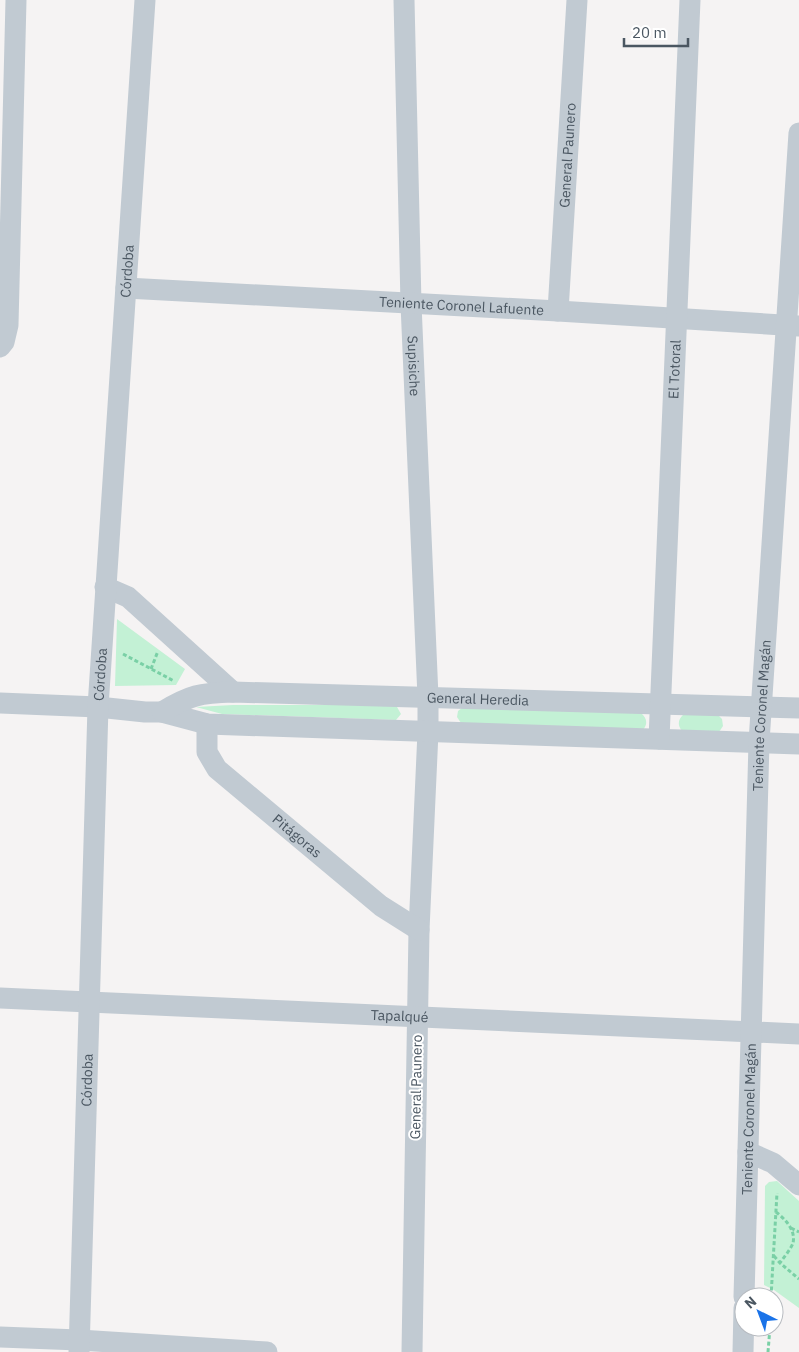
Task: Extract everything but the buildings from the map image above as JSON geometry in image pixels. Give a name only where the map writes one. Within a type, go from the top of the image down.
[{"type":"street","points":[[0,346],[4,342],[8,325],[16,0]]},
{"type":"street","name":"Córdoba","points":[[79,1346],[98,707],[144,0]]},
{"type":"street","name":"Supisiche","points":[[404,0],[411,304],[428,732]]},
{"type":"street","name":"General Paunero","points":[[558,311],[577,0]]},
{"type":"street","name":"El Totoral","points":[[659,739],[690,0]]},
{"type":"street","name":"Teniente Coronel Magán","points":[[744,1287],[759,742],[793,326],[799,133]]},
{"type":"street","name":"Teniente Coronel Lafuente","points":[[126,288],[558,311],[793,326]]},
{"type":"street","points":[[105,586],[128,597],[233,692]]},
{"type":"street","name":"General Heredia","points":[[162,712],[182,700],[199,694],[233,692],[799,708]]},
{"type":"street","points":[[0,703],[162,712],[207,724],[799,744]]},
{"type":"street","name":"Pitágoras","points":[[207,724],[207,752],[217,769],[382,906],[419,930]]},
{"type":"street","name":"General Paunero","points":[[412,1352],[419,930],[428,732]]},
{"type":"street","name":"Tapalqué","points":[[0,998],[799,1034]]},
{"type":"street","points":[[748,1152],[773,1162],[799,1185]]},
{"type":"street","points":[[0,1337],[79,1346],[266,1352]]},
{"type":"street","points":[[743,1337],[743,1352]]},
{"type":"path","points":[[102,643],[199,694]]},
{"type":"path","points":[[772,1287],[779,1168]]},
{"type":"path","points":[[776,1212],[786,1219],[791,1228],[793,1243],[780,1263]]},
{"type":"path","points":[[791,1228],[799,1232]]},
{"type":"path","points":[[774,1256],[799,1280]]},
{"type":"path","points":[[768,1352],[769,1337]]},
{"type":"green space","points":[[117,619],[185,669],[176,685],[115,686]]},
{"type":"green space","points":[[233,705],[392,705],[397,707],[401,714],[396,720],[222,714],[196,707]]},
{"type":"green space","points":[[462,708],[641,713],[646,719],[646,723],[643,730],[461,723],[457,717],[458,711]]},
{"type":"green space","points":[[684,714],[718,715],[722,719],[723,726],[719,732],[682,731],[679,727],[679,722]]},
{"type":"green space","points":[[777,1181],[799,1201],[799,1308],[784,1297],[784,1287],[768,1287],[764,1285],[765,1186],[769,1182]]}]
